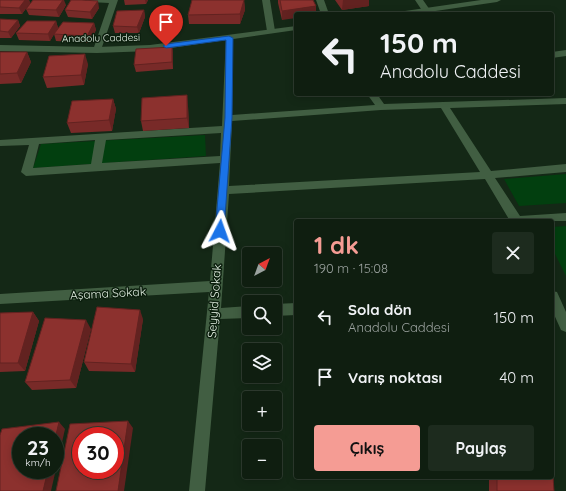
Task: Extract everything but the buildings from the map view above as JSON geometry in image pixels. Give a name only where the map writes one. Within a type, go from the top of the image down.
[{"type":"street","points":[[90,0],[114,1],[97,50]]},
{"type":"street","points":[[266,0],[271,31]]},
{"type":"street","points":[[320,0],[325,12]]},
{"type":"street","points":[[419,0],[426,10]]},
{"type":"street","points":[[412,12],[497,0]]},
{"type":"street","name":"Anadolu Caddesi","points":[[0,48],[97,50],[150,48],[294,28]]},
{"type":"street","name":"Seyyid Sokak","points":[[197,491],[216,286],[228,123],[229,38]]},
{"type":"street","points":[[554,55],[566,53]]},
{"type":"street","points":[[373,96],[381,107]]},
{"type":"street","points":[[0,143],[101,137],[381,107],[566,101]]},
{"type":"street","points":[[444,105],[515,219]]},
{"type":"street","points":[[96,168],[101,137]]},
{"type":"street","points":[[35,141],[26,172],[225,159]]},
{"type":"street","points":[[223,190],[344,185],[566,168]]},
{"type":"street","points":[[541,219],[566,217]]},
{"type":"street","name":"Aşama Sokak","points":[[0,299],[216,286]]},
{"type":"street","points":[[554,302],[566,326]]},
{"type":"street","points":[[282,310],[294,309]]},
{"type":"street","points":[[213,314],[242,312]]},
{"type":"green space","points":[[205,135],[206,156],[33,168],[41,144]]},
{"type":"green space","points":[[566,174],[566,203],[519,206],[504,179]]},
{"type":"green space","points":[[566,226],[566,276],[554,252],[554,227]]},
{"type":"route","points":[[166,46],[229,38],[229,118],[220,231]]}]
